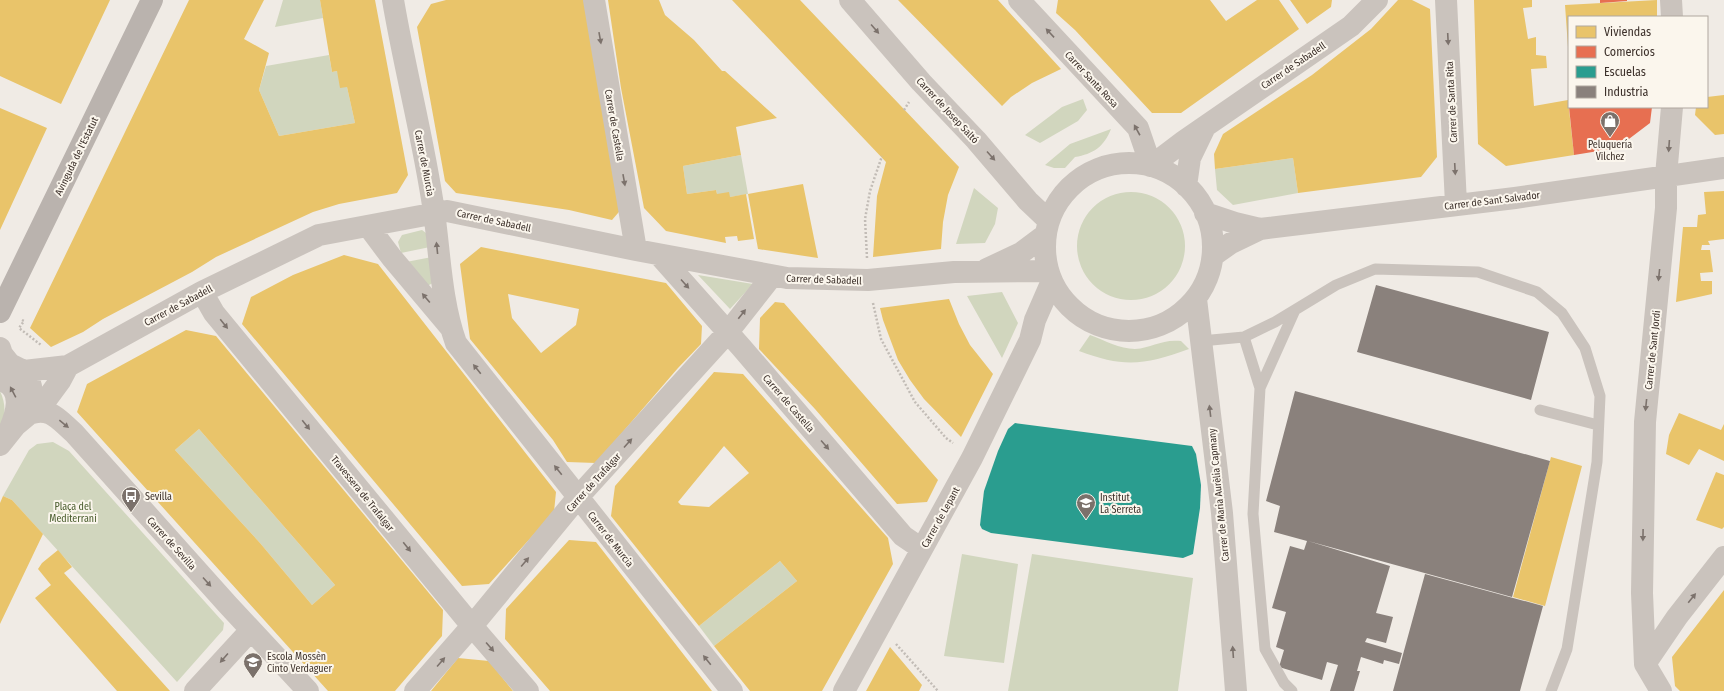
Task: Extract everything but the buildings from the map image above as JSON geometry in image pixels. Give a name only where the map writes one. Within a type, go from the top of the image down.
[{"type":"main road","name":"Avinguda de l'Estatut","points":[[0,312],[152,0]]},
{"type":"street","name":"Carrer de Castella","points":[[594,0],[636,250]]},
{"type":"street","name":"Carrer de Josep Saltó","points":[[850,0],[921,82],[976,140],[1028,201],[1046,227]]},
{"type":"street","name":"Carrer Santa Rosa","points":[[1019,0],[1138,128],[1151,166]]},
{"type":"street","name":"Carrer de Santa Rita","points":[[1446,0],[1456,204]]},
{"type":"street","points":[[1671,0],[1672,16]]},
{"type":"street","name":"Carrer de Murcia","points":[[397,1],[434,212],[437,250],[451,328],[456,343],[579,496],[605,532],[732,691]]},
{"type":"street","name":"Carrer de Sabadell","points":[[1151,166],[1205,125],[1351,26],[1372,2]]},
{"type":"street","name":"Carrer de Sant Jordi","points":[[1661,691],[1645,664],[1642,594],[1644,422],[1666,208],[1666,176],[1672,108]]},
{"type":"street","points":[[1186,186],[1190,158],[1205,125]]},
{"type":"street","points":[[1129,162],[1151,166],[1180,179],[1202,204],[1213,233],[1214,255],[1210,274],[1196,299],[1173,320],[1152,328],[1115,330],[1091,322],[1068,305],[1059,295],[1050,276],[1046,227],[1059,199],[1075,182],[1090,172],[1129,162]]},
{"type":"street","name":"Carrer de Sant Salvador","points":[[1214,255],[1231,243],[1260,229],[1515,198],[1724,168]]},
{"type":"street","name":"Carrer de Sabadell","points":[[30,371],[68,366],[202,292],[319,235],[434,212],[447,211],[659,255],[787,278],[868,280],[982,272],[1050,276]]},
{"type":"street","name":"Carrer de Sant Salvador","points":[[1205,213],[1235,224],[1260,229]]},
{"type":"street","name":"Carrer de Murcia","points":[[368,226],[392,258],[451,328]]},
{"type":"street","name":"Carrer de Sabadell","points":[[982,272],[1021,253],[1046,227]]},
{"type":"street","name":"Carrer de Castella","points":[[659,255],[728,332],[903,536],[922,549]]},
{"type":"street","name":"Carrer de Trafalgar","points":[[415,691],[472,626],[579,496],[728,332],[772,276]]},
{"type":"street","name":"Carrer de Lepant","points":[[844,691],[972,458],[1030,340],[1050,276]]},
{"type":"street","name":"Travessera de Trafalgar","points":[[202,292],[214,312],[472,626],[528,691]]},
{"type":"street","name":"Carrer de Maria Aurèlia Capmany","points":[[1196,299],[1222,513],[1236,691]]},
{"type":"street","name":"Carrer de Lepant","points":[[1030,340],[1049,320],[1068,305]]},
{"type":"street","points":[[0,348],[2,354],[10,364],[30,371],[33,399],[29,414]]},
{"type":"street","points":[[3,441],[29,414],[46,400],[60,381],[68,366]]},
{"type":"street","points":[[0,380],[10,385],[17,397],[16,416],[3,441]]},
{"type":"street","name":"Carrer de Sevilla","points":[[29,414],[38,411],[47,412],[74,433],[251,630],[308,691]]},
{"type":"street","points":[[1645,664],[1668,618],[1724,557]]},
{"type":"street","name":"Carrer de Sant Jordi","points":[[1642,594],[1650,613],[1668,618]]},
{"type":"street","points":[[195,691],[251,630]]},
{"type":"lane","points":[[1201,341],[1244,337],[1295,310],[1336,285],[1375,269],[1478,272],[1537,292],[1562,313],[1585,348],[1600,396],[1597,462],[1567,649],[1551,691]]},
{"type":"lane","points":[[1260,388],[1295,310]]},
{"type":"lane","points":[[1244,337],[1260,388],[1253,514],[1265,649],[1284,683],[1292,691]]},
{"type":"lane","points":[[1540,410],[1598,425]]},
{"type":"path","points":[[882,156],[870,191],[865,219],[868,280],[881,339],[915,402],[946,438],[972,458]]},
{"type":"path","points":[[25,332],[47,350]]},
{"type":"path","points":[[878,629],[893,642],[938,691]]},
{"type":"green space","points":[[283,0],[320,0],[323,18],[275,27]]},
{"type":"green space","points":[[329,55],[332,72],[337,71],[347,87],[355,123],[279,136],[259,90],[266,66]]},
{"type":"green space","points":[[1083,99],[1087,110],[1078,121],[1040,143],[1025,135],[1062,107]]},
{"type":"green space","points":[[1111,129],[1105,141],[1097,149],[1087,154],[1075,157],[1065,168],[1054,168],[1045,165],[1070,144]]},
{"type":"green space","points":[[741,155],[748,194],[730,197],[717,194],[716,190],[687,194],[683,166]]},
{"type":"green space","points":[[1293,158],[1298,193],[1233,205],[1217,190],[1215,169]]},
{"type":"green space","points":[[974,188],[998,208],[995,224],[985,243],[956,244]]},
{"type":"green space","points":[[1131,192],[1152,196],[1170,207],[1181,225],[1185,246],[1181,267],[1170,285],[1152,296],[1131,300],[1110,296],[1092,285],[1081,267],[1077,246],[1081,225],[1092,207],[1110,196]]},
{"type":"green space","points":[[422,230],[430,236],[430,247],[401,253],[398,242],[402,235]]},
{"type":"green space","points":[[432,257],[433,283],[425,287],[406,262]]},
{"type":"green space","points":[[698,275],[753,284],[730,309]]},
{"type":"green space","points":[[1002,292],[1018,323],[1002,358],[967,296]]},
{"type":"green space","points":[[1090,335],[1129,349],[1141,348],[1168,341],[1181,341],[1189,349],[1147,361],[1122,362],[1109,360],[1079,351]]},
{"type":"green space","points":[[0,391],[4,410],[0,428]]},
{"type":"green space","points":[[199,429],[335,585],[312,605],[260,543],[175,450]]},
{"type":"green space","name":"Plaça del Mediterrani","points":[[53,442],[69,451],[224,623],[223,630],[177,682],[12,500],[3,496],[29,450],[37,444]]},
{"type":"green space","points":[[962,554],[1018,564],[1004,663],[944,656]]},
{"type":"green space","points":[[1032,554],[1193,578],[1178,691],[1008,691]]},
{"type":"green space","points":[[780,561],[797,581],[714,646],[699,626]]},
{"type":"place","name":"Peluquería Vilchez","points":[[1610,138]]},
{"type":"place","name":"Sevilla","points":[[131,513]]},
{"type":"place","name":"Institut La Serreta","points":[[1086,520]]},
{"type":"place","name":"Escola Mossèn Cinto Verdaguer","points":[[253,679]]}]
